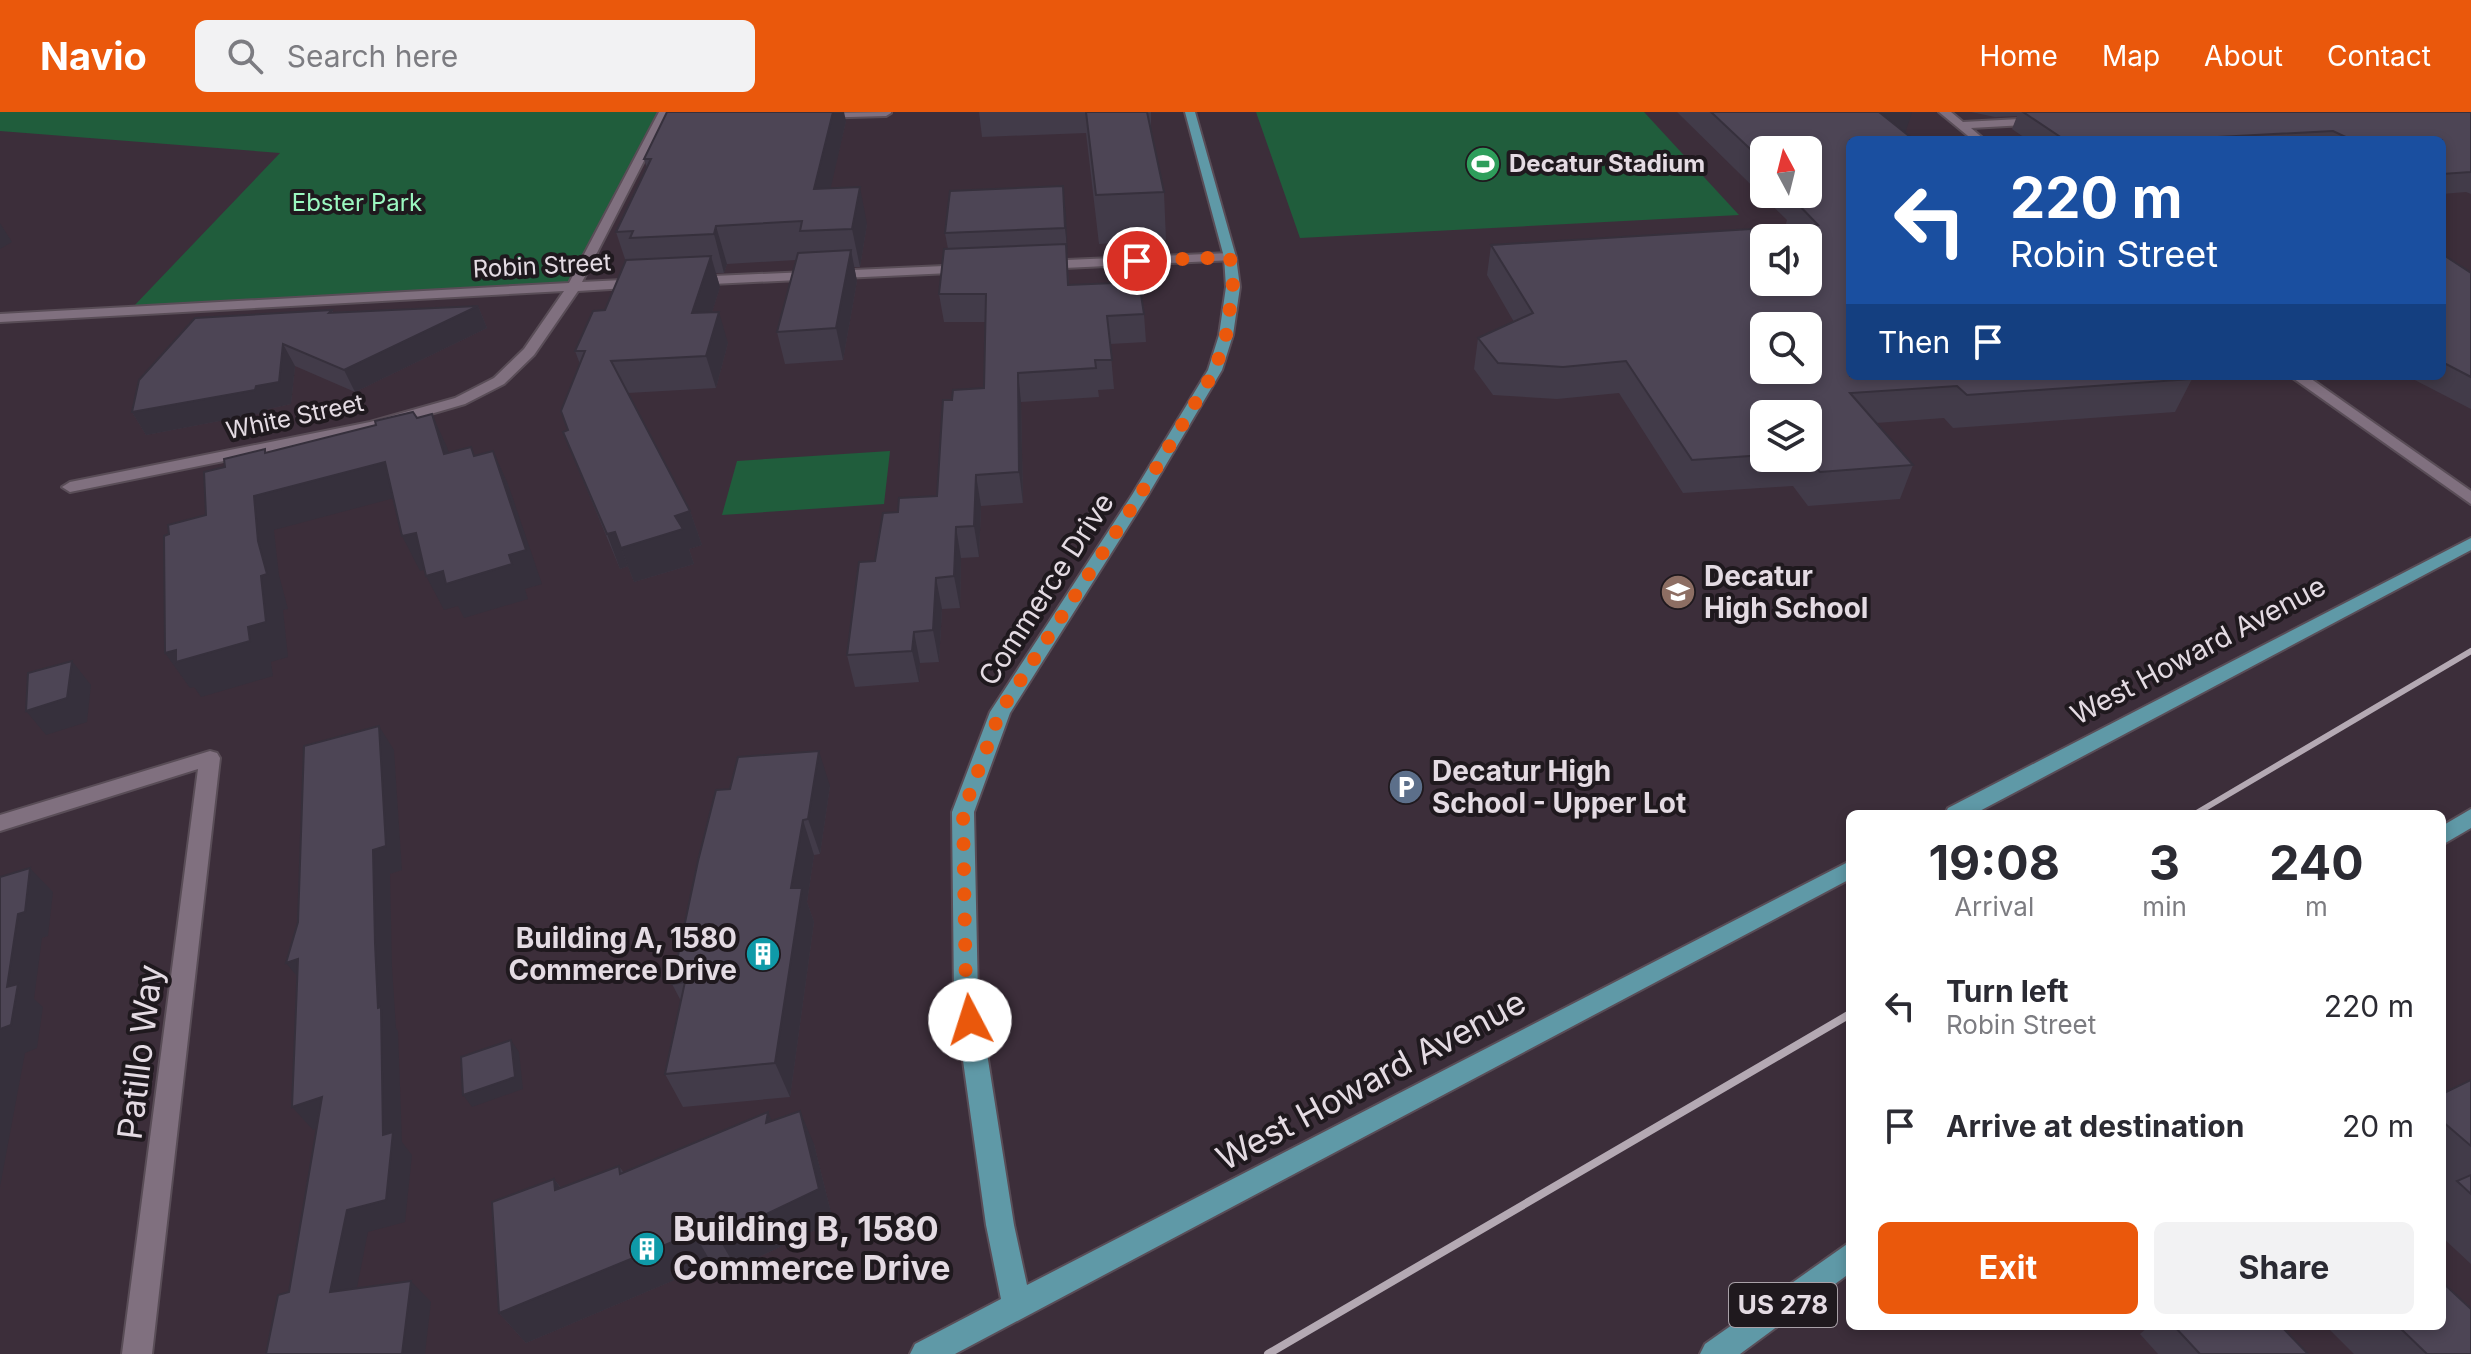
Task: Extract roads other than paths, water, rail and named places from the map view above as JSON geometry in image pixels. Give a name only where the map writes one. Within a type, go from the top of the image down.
[{"type":"main road","name":"Commerce Drive","points":[[1017,1305],[1000,1225],[966,996],[963,812],[1000,712],[1140,495],[1215,370],[1226,335],[1233,287],[1230,257],[1190,112]]},
{"type":"main road","name":"West Howard Avenue","points":[[1964,810],[2471,543]]},
{"type":"main road","points":[[2446,834],[2471,817]]},
{"type":"main road","name":"West Howard Avenue","points":[[925,1354],[1846,871]]},
{"type":"main road","name":"US 278","points":[[1730,1350],[1846,1259]]},
{"type":"street","points":[[813,112],[812,117],[886,113]]},
{"type":"street","points":[[1944,112],[1975,136]]},
{"type":"street","name":"White Street","points":[[70,487],[372,426],[460,401],[499,381],[529,352],[574,286],[664,119]]},
{"type":"street","points":[[1961,125],[2060,121]]},
{"type":"street","points":[[1031,266],[1230,257]]},
{"type":"street","points":[[671,282],[985,268]]},
{"type":"street","name":"Robin Street","points":[[0,318],[655,283]]},
{"type":"street","points":[[2303,380],[2471,499]]},
{"type":"street","name":"Patillo Way","points":[[0,823],[210,758],[137,1354]]},
{"type":"railway","points":[[2202,810],[2471,651]]},
{"type":"railway","points":[[1268,1354],[1846,1016]]},
{"type":"place","name":"Decatur Stadium","points":[[1483,164]]},
{"type":"place","name":"Decatur High School","points":[[1678,592]]},
{"type":"place","name":"Decatur High School - Upper Lot","points":[[1406,787]]},
{"type":"place","name":"Building A, 1580 Commerce Drive","points":[[763,954]]},
{"type":"place","name":"Building B, 1580 Commerce Drive","points":[[647,1249]]},
{"type":"park label","name":"Ebster Park","points":[[357,203]]}]
